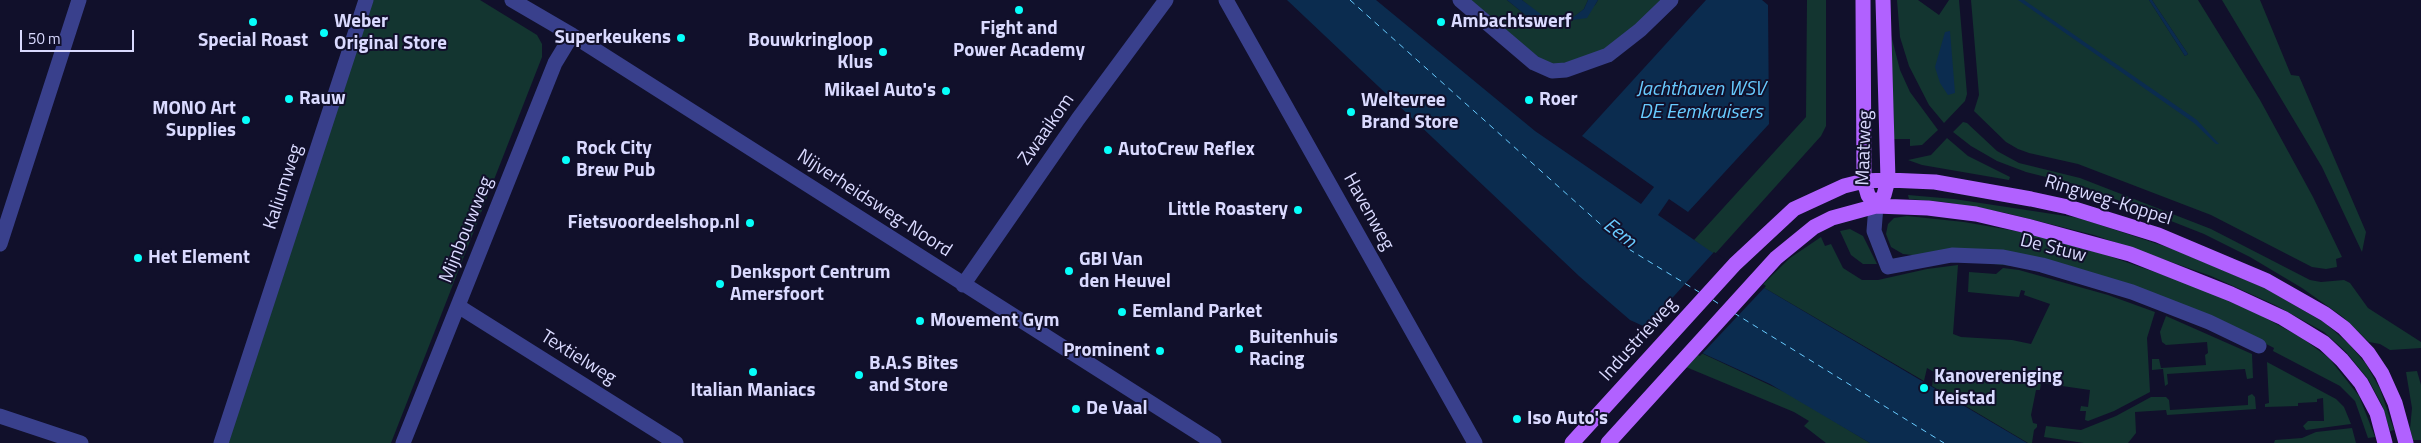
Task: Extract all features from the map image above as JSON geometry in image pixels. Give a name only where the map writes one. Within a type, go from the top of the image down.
[{"type":"main road","name":"Maatweg","points":[[1863,0],[1864,181],[1868,195],[1876,206],[1884,195],[1888,180],[1883,0]]},
{"type":"main road","name":"Ringweg-Koppel","points":[[1735,264],[1794,209],[1824,193],[1864,181],[1935,182],[2032,198],[2068,207],[2158,235],[2267,281],[2325,314],[2344,328],[2368,353],[2382,374],[2395,403],[2404,437]]},
{"type":"main road","points":[[1608,443],[1776,258],[1814,227],[1832,218],[1876,206],[1928,208],[1976,214],[2027,226],[2130,254],[2231,294],[2283,318],[2324,343],[2342,360],[2361,383],[2377,413],[2384,439]]},
{"type":"main road","name":"Industrieweg","points":[[1572,443],[1735,264]]},
{"type":"street","points":[[0,244],[79,0]]},
{"type":"street","name":"Kaliumweg","points":[[221,443],[366,0]]},
{"type":"street","name":"Nijverheidsweg-Noord","points":[[512,0],[572,35],[1214,443]]},
{"type":"street","name":"Zwaaikom","points":[[964,285],[1078,119],[1166,0]]},
{"type":"street","name":"Havenweg","points":[[1226,0],[1475,443]]},
{"type":"street","points":[[1460,0],[1534,62],[1552,71],[1566,70],[1608,55],[1640,30],[1671,0]]},
{"type":"street","name":"Mijnbouwweg","points":[[403,443],[555,63],[572,35]]},
{"type":"street","name":"De Stuw","points":[[1876,206],[1874,231],[1888,267],[1952,255],[2003,257],[2042,265],[2132,292],[2209,322],[2259,346]]},
{"type":"street","name":"Textielweg","points":[[458,306],[676,443]]},
{"type":"street","points":[[0,416],[81,443]]},
{"type":"green space","points":[[370,0],[480,0],[537,35],[542,44],[542,57],[391,443],[227,443]]},
{"type":"green space","points":[[1466,0],[1507,0],[1528,17],[1534,10],[1522,0],[1588,0],[1584,9],[1573,18],[1595,5],[1598,0],[1664,0],[1612,48],[1565,65],[1547,64]]},
{"type":"green space","points":[[1807,0],[1826,0],[1826,126],[1821,136],[1714,255],[1694,240],[1806,117]]},
{"type":"green space","points":[[1897,0],[1918,0],[1939,15],[1949,0],[1959,0],[1967,94],[1965,101],[1944,123],[1929,105],[1909,66],[1900,37]]},
{"type":"green space","points":[[1971,0],[2149,0],[2185,56],[2188,54],[2152,0],[2198,0],[2260,100],[2313,197],[2342,257],[2336,259],[2337,267],[2326,269],[2312,267],[2211,215],[2078,164],[2029,153],[2006,142],[1974,111],[1979,95]]},
{"type":"green space","points":[[2222,0],[2260,0],[2291,75],[2299,76],[2366,232],[2362,252],[2322,167]]},
{"type":"green space","points":[[1891,35],[1900,70],[1910,92],[1938,130],[1922,145],[1910,146],[1910,139],[1894,139]]},
{"type":"green space","points":[[1963,122],[1967,123],[1997,151],[2019,163],[2080,178],[2211,229],[2310,280],[2321,282],[2344,280],[2350,283],[2368,308],[2421,342],[2421,348],[2390,350],[2380,344],[2369,342],[2343,317],[2302,288],[2250,257],[2204,234],[2082,186],[2026,172],[1997,161],[1971,146],[1953,132]]},
{"type":"green space","points":[[1947,138],[1968,156],[2010,177],[2009,180],[1922,165],[1908,160],[1931,155]]},
{"type":"green space","points":[[1908,195],[1954,199],[2079,218],[2173,249],[2267,289],[2325,323],[2349,344],[2366,364],[2380,389],[2394,430],[2390,431],[2382,405],[2368,379],[2346,352],[2324,332],[2275,305],[2211,276],[2094,235],[2006,213],[1945,202],[1909,199]]},
{"type":"green space","points":[[1907,216],[1964,222],[2027,233],[2103,254],[2195,286],[2260,315],[2302,338],[2329,358],[2359,396],[2375,437],[2368,438],[2355,401],[2340,386],[2273,351],[2274,348],[2233,327],[2094,275],[1903,254],[1891,247],[1886,234],[1888,224],[1894,218]]},
{"type":"green space","points":[[1850,229],[1863,236],[1877,264],[1863,264],[1851,255],[1840,231]]},
{"type":"green space","points":[[1821,237],[1825,246],[1831,244],[1843,268],[1862,280],[1878,280],[1927,269],[1958,265],[1953,334],[1961,337],[2012,340],[2031,344],[2050,304],[2024,295],[2025,291],[2021,290],[2019,297],[1968,292],[1969,272],[1996,274],[2003,268],[2019,270],[2108,295],[2155,312],[2147,338],[2150,392],[2114,411],[2088,421],[2085,420],[2086,411],[2080,411],[2081,406],[2088,407],[2090,390],[2041,383],[2040,390],[2036,390],[2031,415],[2033,423],[2037,424],[2037,427],[2034,430],[2032,443],[2028,443],[1932,386],[1934,372],[1927,368],[1924,381],[1761,286],[1790,258]]},
{"type":"green space","points":[[2166,316],[2252,354],[2253,378],[2247,379],[2245,369],[2167,374],[2168,384],[2165,386],[2163,369],[2152,370],[2152,359],[2159,359],[2161,368],[2206,365],[2205,355],[2208,353],[2207,342],[2166,345],[2162,342],[2160,332]]},
{"type":"green space","points":[[1699,352],[1791,395],[1870,443],[1826,443],[1804,426],[1809,421],[1794,412],[1686,367]]},
{"type":"green space","points":[[2267,362],[2336,399],[2344,407],[2351,424],[2306,430],[2303,426],[2308,421],[2324,421],[2323,398],[2317,399],[2317,402],[2298,403],[2298,406],[2265,407],[2265,404],[2269,403]]},
{"type":"green space","points":[[2417,371],[2421,385],[2421,440],[2413,440],[2410,429],[2412,408],[2406,372]]},
{"type":"green space","points":[[2252,394],[2255,397],[2256,409],[2167,415],[2166,410],[2135,412],[2136,433],[2128,443],[2084,443],[2044,437],[2046,426],[2081,430],[2116,416],[2151,397],[2166,397],[2169,400],[2170,410],[2248,405],[2248,396]]},
{"type":"green space","points":[[2352,428],[2356,443],[2274,443],[2275,440],[2302,438],[2316,432]]},
{"type":"water","points":[[1287,0],[1376,0],[1535,131],[1641,204],[1654,187],[1582,136],[1706,0],[1762,0],[1768,5],[1769,124],[1688,212],[1669,199],[1658,215],[1761,286],[2027,443],[1870,443],[1770,384],[1630,320],[1579,276]]},
{"type":"water","points":[[1507,0],[1522,0],[1542,15],[1543,19],[1528,17]]},
{"type":"water","points":[[1588,0],[1598,0],[1587,18],[1573,20],[1572,18],[1584,9]]},
{"type":"water","points":[[2018,0],[2024,0],[2197,120],[2219,144],[2216,144],[2194,123]]},
{"type":"water","points":[[2149,0],[2152,0],[2188,54],[2185,56]]},
{"type":"water","points":[[1950,31],[1955,93],[1948,95],[1940,83],[1935,67],[1945,32]]},
{"type":"pier","points":[[1714,252],[1766,286],[1700,356],[1644,329]]},
{"type":"ferry route","points":[[1350,0],[1627,248],[1699,292]]},
{"type":"ferry route","points":[[1713,300],[1722,306]]},
{"type":"ferry route","points":[[1734,313],[1944,443]]},
{"type":"place","name":"Fight and Power Academy","points":[[1019,10]]},
{"type":"place","name":"Special Roast","points":[[253,22]]},
{"type":"place","name":"Ambachtswerf","points":[[1441,22]]},
{"type":"place","name":"Weber Original Store","points":[[324,33]]},
{"type":"place","name":"Superkeukens","points":[[681,38]]},
{"type":"place","name":"Bouwkringloop Klus","points":[[883,52]]},
{"type":"place","name":"Mikael Auto's","points":[[946,91]]},
{"type":"place","name":"Rauw","points":[[289,99]]},
{"type":"place","name":"Roer","points":[[1529,100]]},
{"type":"place","name":"Weltevree Brand Store","points":[[1351,112]]},
{"type":"place","name":"MONO Art Supplies","points":[[246,120]]},
{"type":"place","name":"AutoCrew Reflex","points":[[1108,150]]},
{"type":"place","name":"Rock City Brew Pub","points":[[566,160]]},
{"type":"place","name":"Little Roastery","points":[[1298,210]]},
{"type":"place","name":"Fietsvoordeelshop.nl","points":[[750,223]]},
{"type":"place","name":"Het Element","points":[[138,258]]},
{"type":"place","name":"GBI Van den Heuvel","points":[[1069,271]]},
{"type":"place","name":"Denksport Centrum Amersfoort","points":[[720,284]]},
{"type":"place","name":"Eemland Parket","points":[[1122,312]]},
{"type":"place","name":"Movement Gym","points":[[920,321]]},
{"type":"place","name":"Buitenhuis Racing","points":[[1239,349]]},
{"type":"place","name":"Prominent","points":[[1160,351]]},
{"type":"place","name":"Italian Maniacs","points":[[753,372]]},
{"type":"place","name":"B.A.S Bites and Store","points":[[859,375]]},
{"type":"place","name":"Kanovereniging Keistad","points":[[1924,388]]},
{"type":"place","name":"De Vaal","points":[[1076,409]]},
{"type":"place","name":"Iso Auto's","points":[[1517,419]]},
{"type":"water label","name":"Jachthaven WSV DE Eemkruisers","points":[[1701,102]]},
{"type":"water label","name":"Eem","points":[[1619,234]]}]
